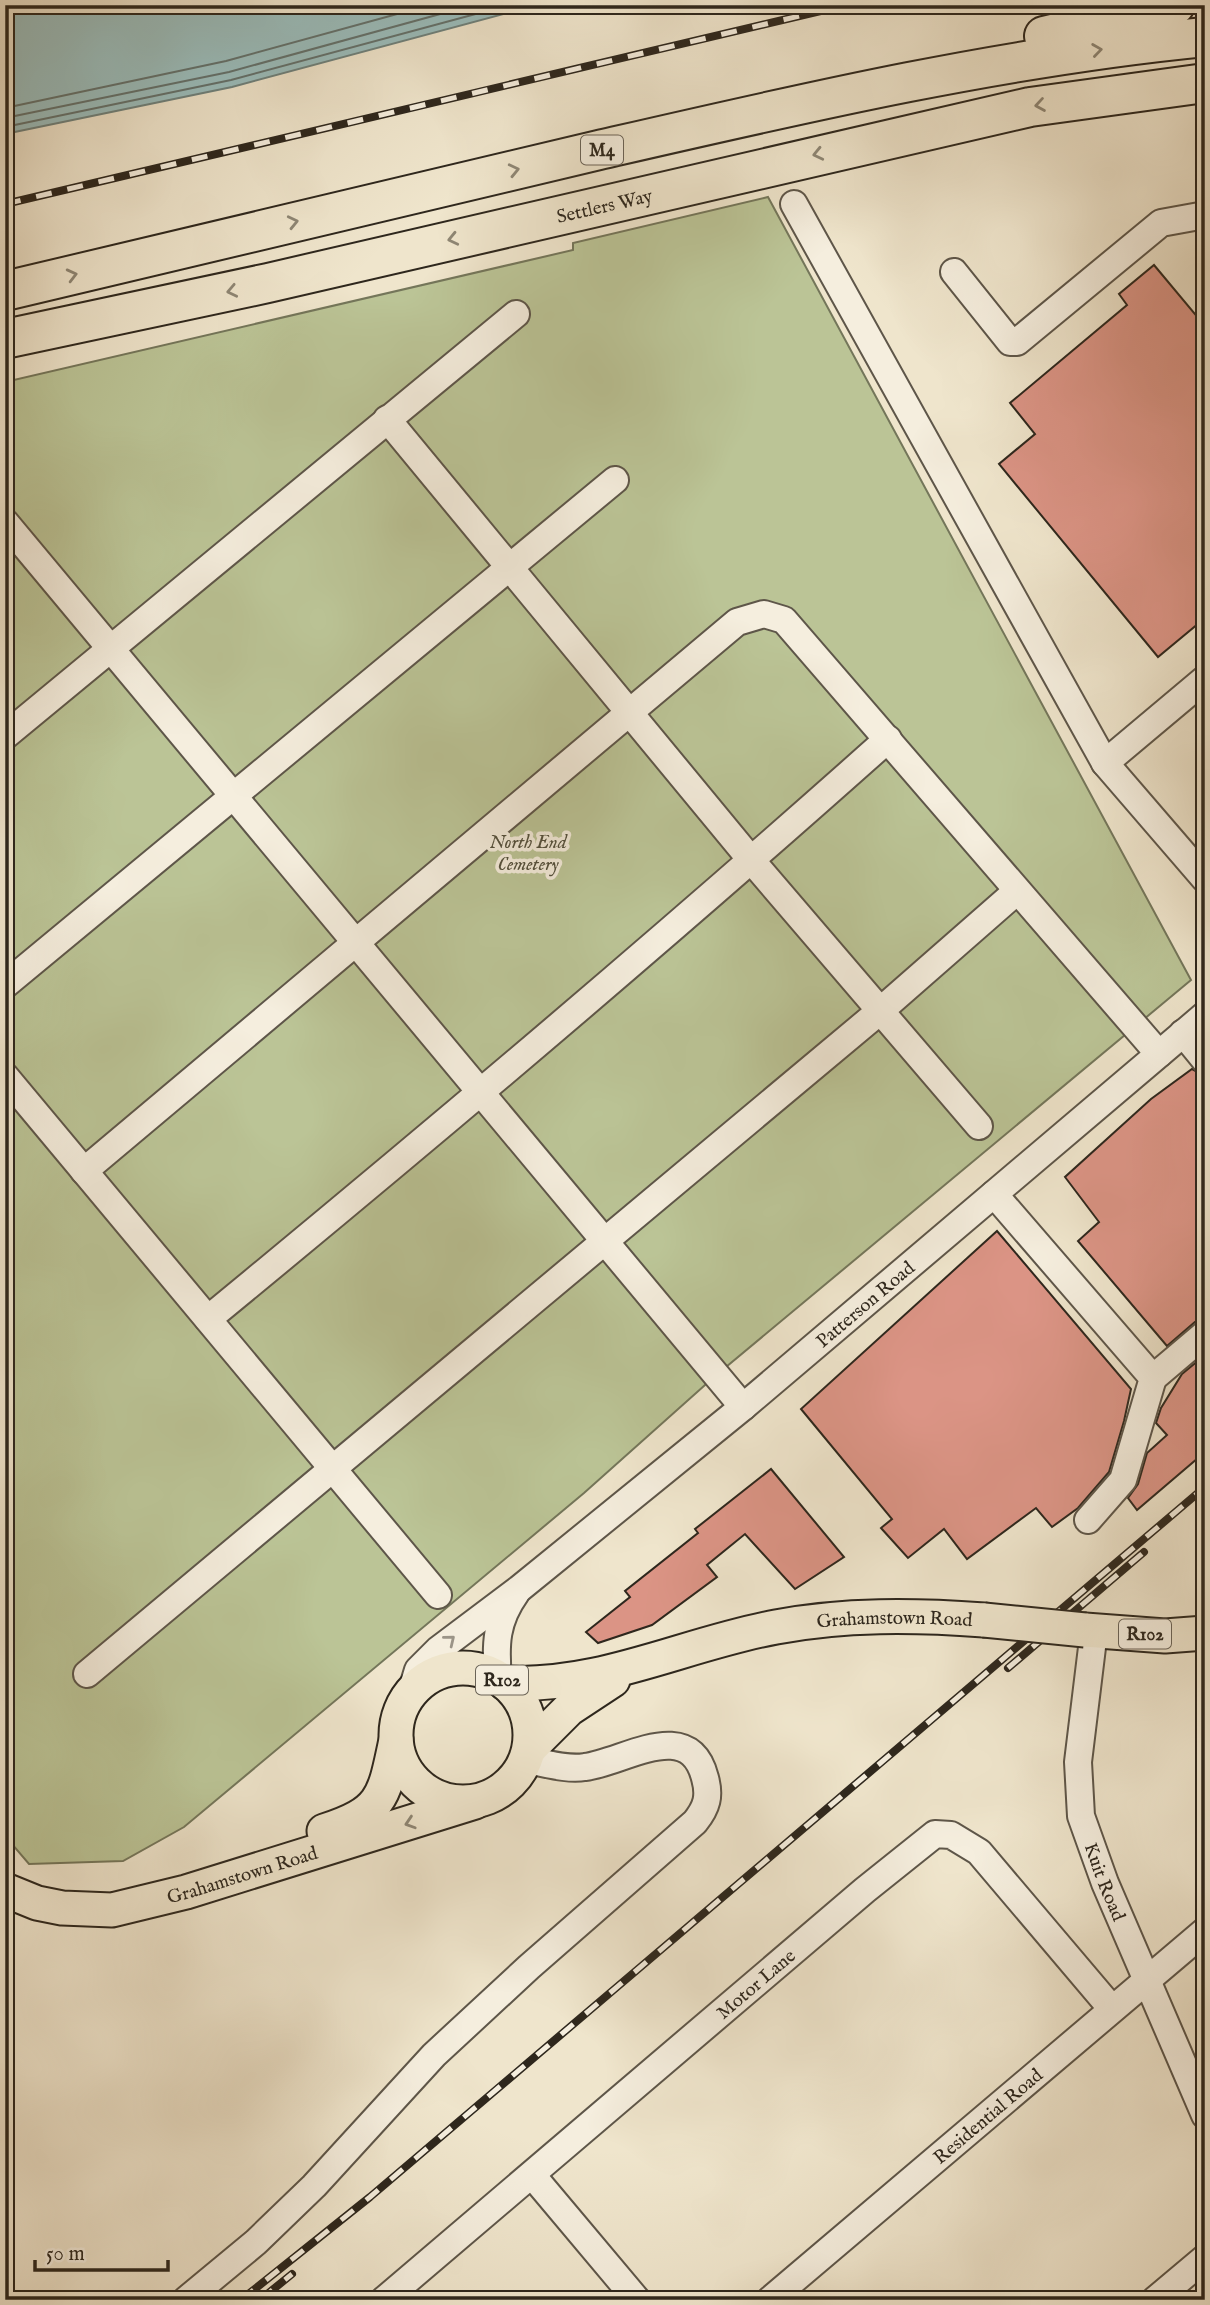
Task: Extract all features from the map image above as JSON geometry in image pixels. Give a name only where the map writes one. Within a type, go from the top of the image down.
[{"type":"highway","points":[[765,112],[1091,24],[1175,5]]},
{"type":"highway","name":"M4","points":[[5,292],[765,112],[919,79],[1048,57],[1205,37]]},
{"type":"highway","name":"Settlers Way","points":[[5,340],[268,283],[869,142],[1030,107],[1205,83]]},
{"type":"highway","points":[[1132,91],[1136,98],[1151,107],[1205,107]]},
{"type":"main road","name":"Grahamstown Road","points":[[5,1870],[54,1889],[101,1893],[153,1884],[345,1824],[361,1816],[383,1794],[399,1715],[411,1693],[425,1680],[442,1671],[461,1668],[481,1670],[502,1680],[551,1684],[632,1667],[774,1627],[836,1618],[915,1616],[1165,1636],[1205,1633]]},
{"type":"main road","name":"Grahamstown Road","points":[[5,1890],[37,1903],[62,1908],[111,1910],[186,1892],[475,1802],[497,1794],[514,1780],[528,1754],[569,1709],[632,1667]]},
{"type":"main road","name":"R102","points":[[502,1680],[521,1701],[530,1724],[528,1754]]},
{"type":"main road","points":[[396,1740],[405,1769],[424,1791],[452,1802],[475,1802]]},
{"type":"street","points":[[794,205],[1105,763],[1205,879]]},
{"type":"street","points":[[954,272],[1010,342],[1017,342],[1161,223],[1205,215]]},
{"type":"street","points":[[5,736],[516,314]]},
{"type":"street","points":[[387,419],[628,713],[979,1126]]},
{"type":"street","points":[[5,985],[615,480]]},
{"type":"street","points":[[5,522],[231,796],[743,1406]]},
{"type":"street","points":[[84,1171],[737,622],[764,614],[784,620],[1159,1054]]},
{"type":"street","points":[[1105,763],[1205,679]]},
{"type":"street","points":[[208,1319],[482,1092],[752,861],[888,740]]},
{"type":"street","points":[[87,1674],[331,1467],[880,1011],[1017,891]]},
{"type":"street","name":"Patterson Road","points":[[411,1693],[423,1663],[743,1406],[1205,1015]]},
{"type":"street","points":[[1183,1033],[1205,1059]]},
{"type":"street","points":[[5,1076],[438,1595]]},
{"type":"street","points":[[994,1194],[1153,1378]]},
{"type":"street","points":[[1088,1520],[1123,1480],[1153,1378],[1205,1334]]},
{"type":"street","name":"Patterson Road","points":[[502,1680],[496,1640],[499,1623],[519,1588]]},
{"type":"street","name":"Kuit Road","points":[[1089,1630],[1078,1762],[1081,1816],[1105,1883],[1205,2115]]},
{"type":"street","points":[[186,2300],[256,2242],[314,2186],[434,2055],[529,1966],[695,1822],[706,1807],[709,1792],[696,1758],[675,1746],[643,1749],[603,1764],[582,1768],[528,1754]]},
{"type":"street","name":"Motor Lane","points":[[384,2300],[925,1839],[935,1835],[951,1835],[979,1852],[1112,2009]]},
{"type":"street","name":"Residential Road","points":[[770,2300],[1205,1931]]},
{"type":"street","points":[[532,2175],[637,2300]]},
{"type":"street","points":[[1155,2300],[1205,2258]]},
{"type":"green space","name":"North End Cemetery","points":[[768,197],[1191,980],[714,1377],[584,1493],[184,1827],[123,1861],[29,1864],[5,1836],[5,382],[573,250],[573,243]]},
{"type":"water","points":[[5,5],[537,5],[232,87],[5,134]]},
{"type":"building","points":[[1154,265],[1205,326],[1205,618],[1158,657],[999,464],[1035,434],[1010,403],[1127,305],[1119,294]]},
{"type":"building","points":[[1192,1069],[1205,1076],[1205,1319],[1195,1322],[1167,1346],[1078,1241],[1099,1222],[1065,1177],[1151,1099]]},
{"type":"building","points":[[997,1231],[1131,1389],[1124,1421],[1109,1472],[1078,1508],[1052,1527],[1036,1508],[967,1559],[944,1529],[908,1558],[881,1528],[892,1519],[801,1409]]},
{"type":"building","points":[[1205,1355],[1205,1452],[1137,1510],[1128,1498],[1138,1484],[1147,1453],[1167,1435],[1156,1423],[1161,1408],[1182,1374]]},
{"type":"building","points":[[771,1469],[844,1557],[795,1589],[745,1534],[707,1565],[717,1577],[652,1625],[598,1643],[586,1632],[630,1597],[625,1591],[698,1533],[695,1529]]},
{"type":"railway","points":[[5,204],[846,5]]},
{"type":"railway","points":[[241,2300],[370,2197],[1205,1487]]},
{"type":"railway","points":[[1008,1668],[1144,1552]]},
{"type":"railway","points":[[260,2300],[292,2274]]}]
